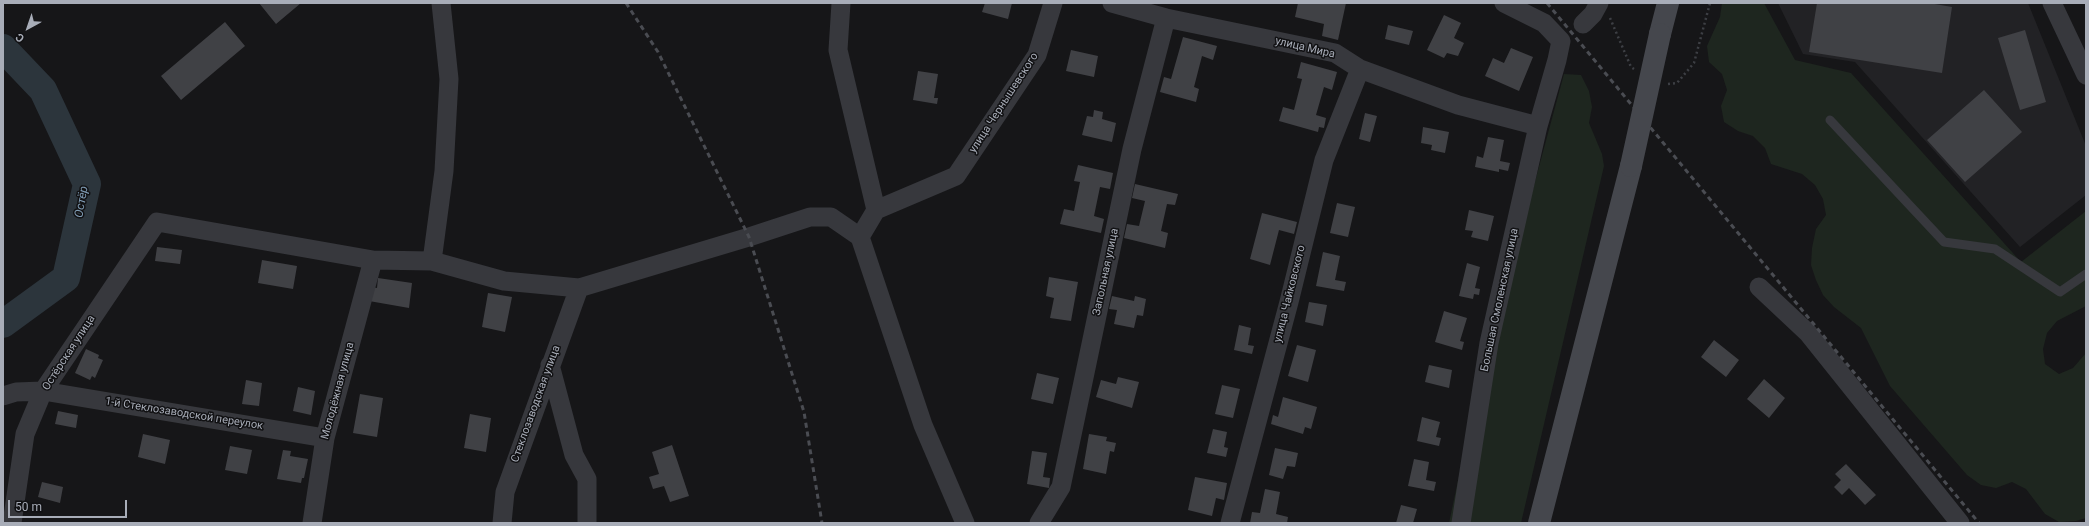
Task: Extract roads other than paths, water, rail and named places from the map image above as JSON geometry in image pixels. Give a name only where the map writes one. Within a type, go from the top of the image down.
[{"type":"main road","points":[[1540,523],[1631,166],[1668,3]]},
{"type":"street","points":[[432,261],[444,171],[449,79],[441,3]]},
{"type":"street","points":[[841,3],[838,50],[876,210],[860,237]]},
{"type":"street","name":"улица Чернышевского","points":[[876,210],[956,176],[1037,55],[1053,3]]},
{"type":"street","name":"улица Мира","points":[[1112,3],[1166,18],[1334,53],[1360,68],[1458,105],[1538,126]]},
{"type":"street","name":"Большая Смоленская улица","points":[[1461,523],[1489,343],[1538,126],[1561,41],[1544,24],[1504,3]]},
{"type":"street","points":[[1583,24],[1593,14],[1599,3]]},
{"type":"street","points":[[2052,3],[2084,66]]},
{"type":"street","name":"Запольная улица","points":[[1039,523],[1061,487],[1132,149],[1166,18]]},
{"type":"street","name":"улица Чайковского","points":[[1230,523],[1287,310],[1324,160],[1360,68]]},
{"type":"street","points":[[373,260],[432,261],[504,281],[579,288],[810,217],[831,217],[860,237],[922,425],[965,523]]},
{"type":"street","name":"Остёрская улица","points":[[12,523],[25,434],[43,391],[156,222],[373,260]]},
{"type":"street","name":"Молодёжная улица","points":[[312,523],[325,438],[373,260]]},
{"type":"street","points":[[1759,287],[1813,339],[1960,523]]},
{"type":"street","name":"Стеклозаводская улица","points":[[502,523],[505,492],[550,364],[579,288]]},
{"type":"street","points":[[550,364],[574,455],[587,479],[587,523]]},
{"type":"street","name":"1-й Стеклозаводской переулок","points":[[3,396],[16,392],[43,391],[325,438]]},
{"type":"lane","points":[[1830,120],[1944,242],[1995,249],[2060,292],[2086,274]]},
{"type":"waterway","name":"Остёр","points":[[3,48],[43,90],[87,184],[66,278],[3,324]]},
{"type":"railway","points":[[626,3],[658,52],[749,237],[804,412],[822,523]]},
{"type":"railway","points":[[1547,3],[1979,523]]}]
